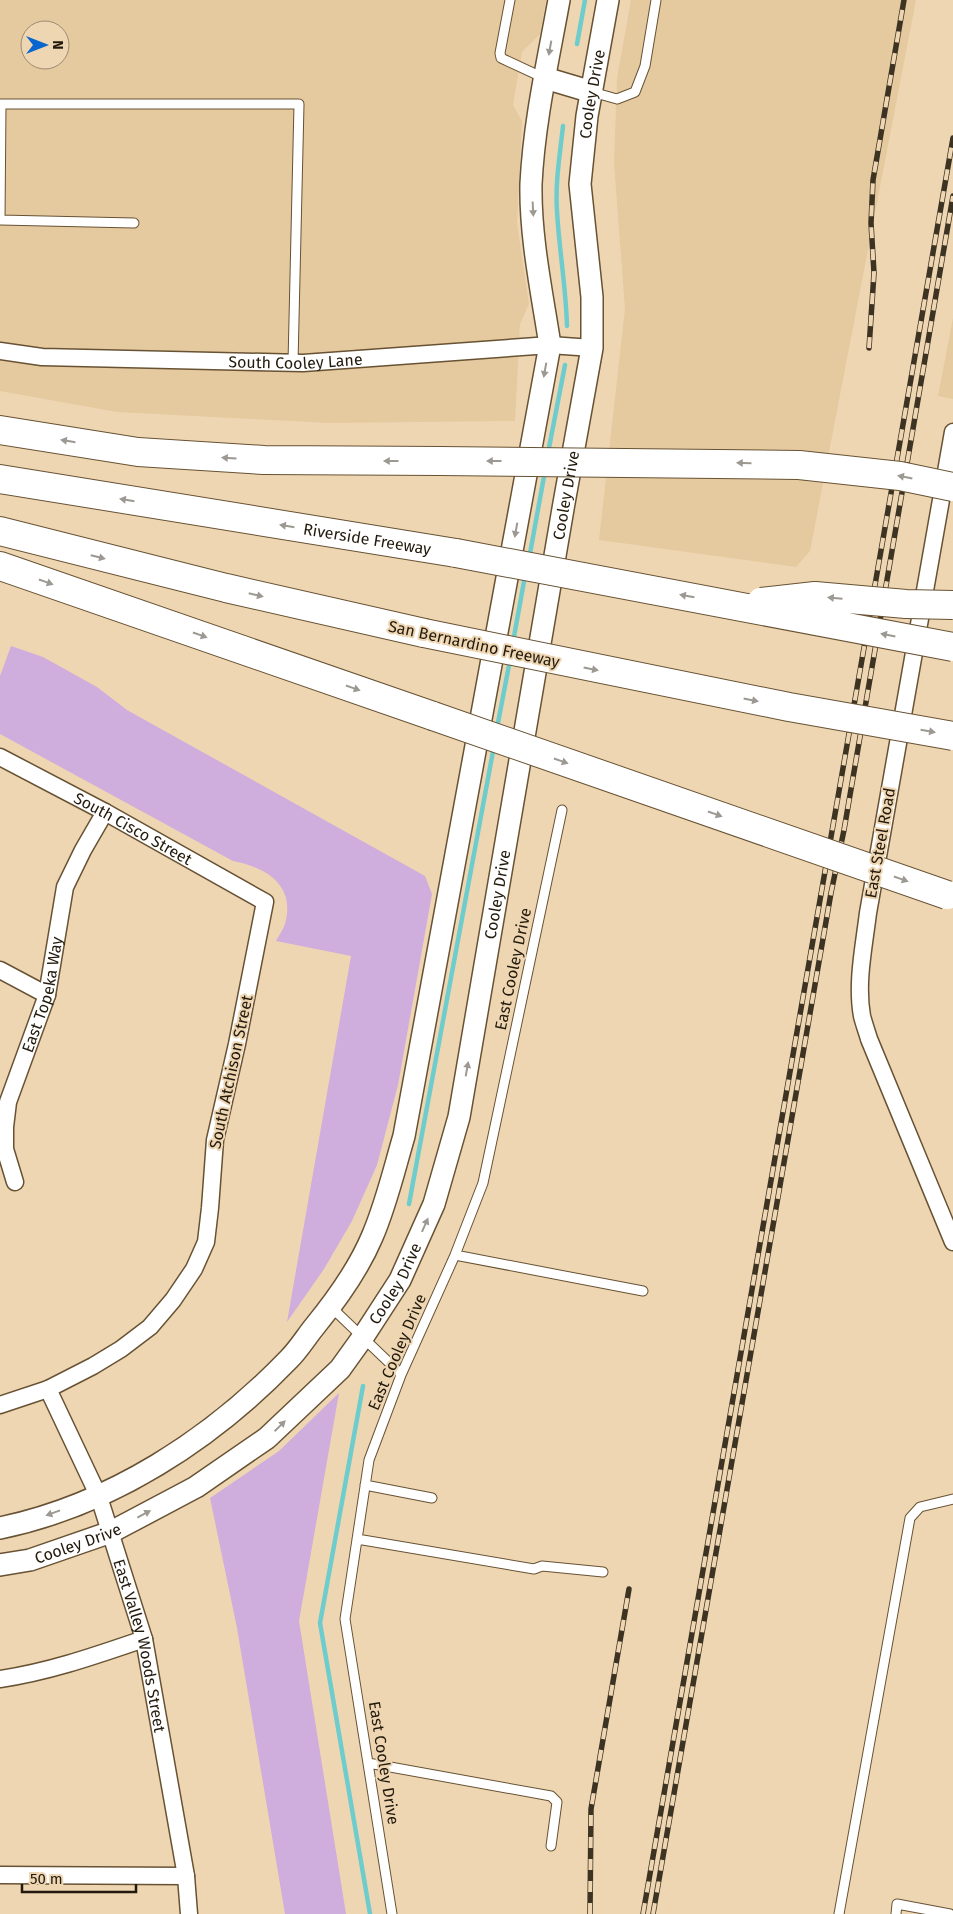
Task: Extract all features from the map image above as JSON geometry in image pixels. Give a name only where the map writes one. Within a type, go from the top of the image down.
[{"type":"highway","points":[[0,430],[138,452],[264,460],[799,464],[900,476],[953,487]]},
{"type":"highway","name":"Riverside Freeway","points":[[0,479],[456,554],[735,605]]},
{"type":"highway","name":"San Bernardino Freeway","points":[[0,531],[245,593],[424,633],[759,702],[953,736]]},
{"type":"highway","points":[[0,566],[950,896]]},
{"type":"highway","points":[[735,605],[815,596],[906,604],[953,605]]},
{"type":"highway","points":[[735,605],[953,647]]},
{"type":"street","points":[[0,1528],[29,1522],[99,1497],[172,1456],[245,1402],[291,1357],[332,1306],[350,1279],[372,1237],[404,1136],[550,345],[535,248],[531,186],[534,136],[559,0]]},
{"type":"street","name":"Cooley Drive","points":[[0,1565],[30,1560],[111,1532],[196,1487],[267,1438],[340,1369],[363,1337],[400,1280],[434,1204],[459,1117],[592,348],[592,297],[580,184],[587,116],[608,0]]},
{"type":"street","points":[[545,78],[592,92]]},
{"type":"street","name":"South Cooley Lane","points":[[0,351],[42,357],[293,363],[550,345],[592,348]]},
{"type":"street","name":"East Steel Road","points":[[953,432],[868,913],[862,957],[861,992],[862,1016],[869,1039],[953,1242]]},
{"type":"street","name":"South Cisco Street","points":[[0,757],[104,812],[265,902]]},
{"type":"street","name":"East Topeka Way","points":[[15,1182],[5,1149],[8,1102],[47,994],[65,887],[104,812]]},
{"type":"street","name":"South Atchison Street","points":[[0,1405],[48,1388],[93,1366],[121,1349],[150,1327],[173,1300],[194,1269],[206,1242],[215,1140],[237,1044],[265,902]]},
{"type":"street","points":[[0,970],[47,994]]},
{"type":"street","name":"East Valley Woods Street","points":[[48,1388],[99,1497],[144,1639],[186,1876],[189,1914]]},
{"type":"street","points":[[0,1679],[60,1666],[144,1639]]},
{"type":"street","points":[[0,1875],[186,1876]]},
{"type":"lane","points":[[510,0],[500,53],[501,58],[545,78]]},
{"type":"lane","points":[[592,92],[617,99],[635,92],[645,66],[656,0]]},
{"type":"lane","points":[[134,223],[0,220],[1,104],[299,104],[293,363]]},
{"type":"lane","name":"East Cooley Drive","points":[[392,1914],[345,1619],[365,1485],[369,1460],[401,1374],[455,1255],[483,1183],[562,810]]},
{"type":"lane","points":[[455,1255],[643,1291]]},
{"type":"lane","points":[[332,1306],[401,1374]]},
{"type":"lane","points":[[365,1485],[432,1498]]},
{"type":"lane","points":[[839,1914],[910,1518],[920,1507],[953,1499]]},
{"type":"lane","points":[[357,1540],[534,1569],[542,1566],[603,1572]]},
{"type":"lane","points":[[368,1763],[551,1796],[557,1802],[551,1846]]},
{"type":"lane","points":[[896,1914],[897,1904],[950,1914]]},
{"type":"shaded area","points":[[0,0],[546,0],[540,34],[522,52],[513,105],[522,121],[517,223],[529,304],[520,324],[515,421],[329,423],[117,412],[0,391]]},
{"type":"shaded area","points":[[631,0],[916,0],[810,551],[796,567],[599,540],[625,309],[614,163],[617,78]]},
{"type":"shaded area","points":[[953,318],[953,399],[938,396]]},
{"type":"shaded area","points":[[11,646],[43,657],[97,687],[127,710],[425,876],[432,894],[398,1085],[377,1165],[352,1221],[324,1269],[287,1322],[351,956],[276,941],[285,923],[287,907],[281,887],[266,873],[233,861],[0,734],[0,676]]},
{"type":"shaded area","points":[[339,1393],[299,1621],[346,1914],[285,1914],[237,1628],[210,1498],[279,1451]]},
{"type":"waterway","points":[[577,44],[585,0]]},
{"type":"waterway","points":[[563,126],[558,168],[557,200],[567,326]]},
{"type":"waterway","points":[[548,453],[565,365]]},
{"type":"waterway","points":[[529,559],[545,471]]},
{"type":"waterway","points":[[513,642],[525,576]]},
{"type":"waterway","points":[[497,728],[510,660]]},
{"type":"waterway","points":[[409,1204],[494,746]]},
{"type":"waterway","points":[[363,1386],[320,1623],[370,1914]]},
{"type":"railway","points":[[869,348],[874,273],[871,223],[873,180],[904,0]]},
{"type":"railway","points":[[643,1914],[953,138]]},
{"type":"railway","points":[[653,1914],[831,893],[844,830],[953,196]]},
{"type":"railway","points":[[590,1914],[591,1809],[629,1589]]}]
